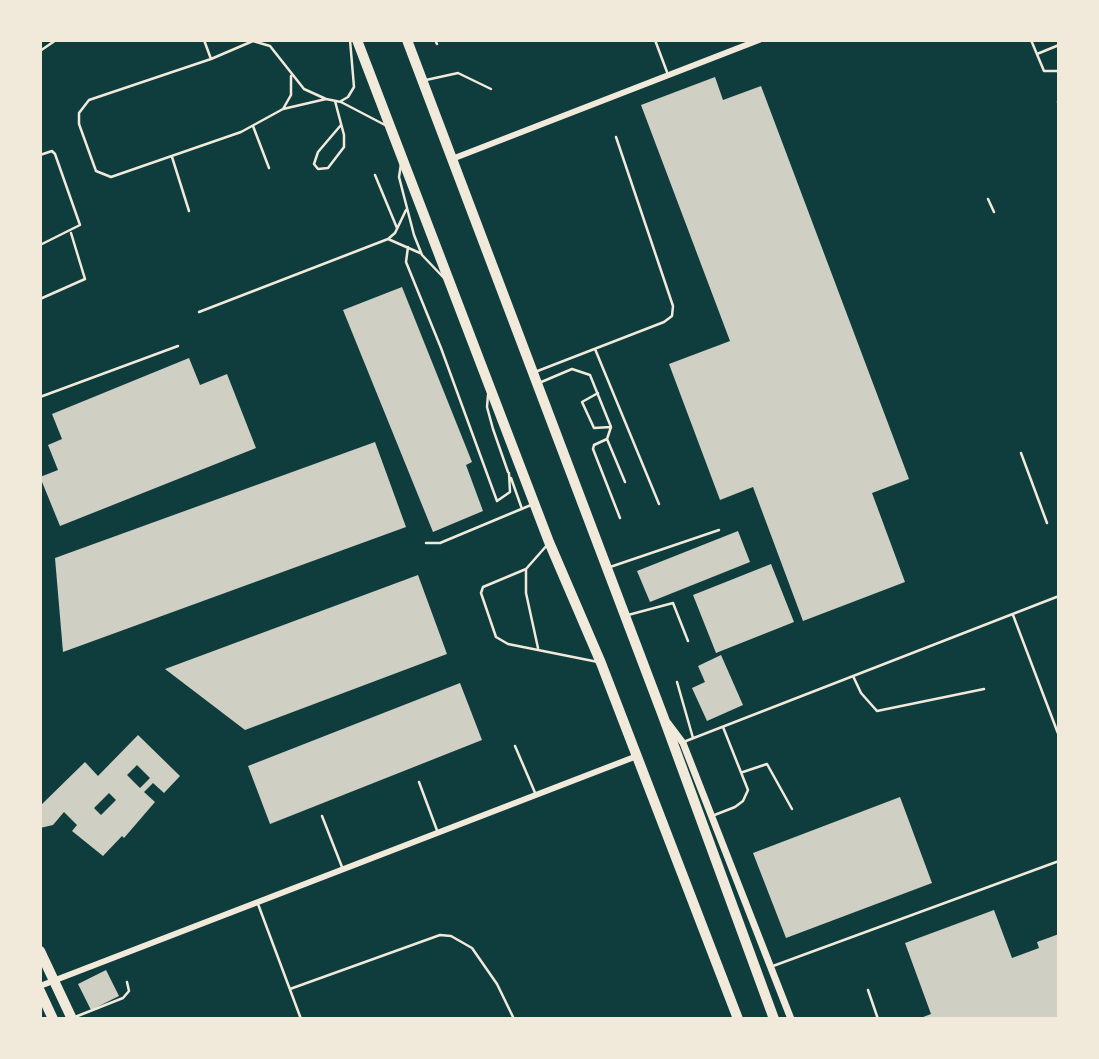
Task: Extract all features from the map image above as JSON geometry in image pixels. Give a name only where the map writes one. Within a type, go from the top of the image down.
[{"type":"main road","points":[[357,40],[489,388],[549,542],[601,663],[738,1019]]},
{"type":"main road","points":[[407,40],[663,716],[774,1019]]},
{"type":"main road","points":[[40,951],[72,1018]]},
{"type":"main road","points":[[40,989],[47,1013]]},
{"type":"street","points":[[452,159],[760,40]]},
{"type":"street","points":[[663,716],[683,743],[791,1019]]},
{"type":"street","points":[[40,989],[637,756]]},
{"type":"lane","points":[[40,51],[56,40]]},
{"type":"lane","points":[[204,40],[211,59]]},
{"type":"lane","points":[[341,102],[354,87],[350,40]]},
{"type":"lane","points":[[655,40],[668,76]]},
{"type":"lane","points":[[1031,40],[1044,71],[1059,71]]},
{"type":"lane","points":[[326,99],[283,109],[253,126],[172,158],[111,177],[103,176],[94,167],[79,124],[79,113],[85,104],[94,98],[211,59],[248,41],[258,41],[273,49],[304,89],[326,99],[341,102],[390,128]]},
{"type":"lane","points":[[1037,54],[1059,45]]},
{"type":"lane","points":[[423,81],[458,73],[491,89]]},
{"type":"lane","points":[[283,109],[293,86],[291,75]]},
{"type":"lane","points":[[335,101],[341,125],[344,147],[328,168],[318,169],[314,164],[317,152],[341,125]]},
{"type":"lane","points":[[253,126],[269,169]]},
{"type":"lane","points":[[532,373],[664,322],[671,316],[673,306],[616,137]]},
{"type":"lane","points":[[40,155],[52,151],[55,154],[80,222],[71,232],[40,245]]},
{"type":"lane","points":[[172,158],[189,211]]},
{"type":"lane","points":[[402,158],[399,177],[406,210],[422,255]]},
{"type":"lane","points":[[375,175],[397,228]]},
{"type":"lane","points":[[988,199],[994,212]]},
{"type":"lane","points":[[199,312],[388,239],[406,210]]},
{"type":"lane","points":[[40,299],[85,279],[71,232]]},
{"type":"lane","points":[[388,239],[422,255],[450,284]]},
{"type":"lane","points":[[408,247],[406,262],[442,348],[497,501],[510,492],[509,473]]},
{"type":"lane","points":[[40,397],[178,346]]},
{"type":"lane","points":[[595,349],[659,504]]},
{"type":"lane","points":[[536,385],[572,369],[583,370],[590,375],[611,427],[607,439],[625,482]]},
{"type":"lane","points":[[489,388],[487,407],[492,429],[522,509]]},
{"type":"lane","points":[[598,393],[582,402],[594,428],[611,427]]},
{"type":"lane","points":[[607,439],[594,445],[593,449],[620,518]]},
{"type":"lane","points":[[1021,453],[1047,523]]},
{"type":"lane","points":[[426,543],[440,543],[535,504]]},
{"type":"lane","points":[[607,568],[719,530]]},
{"type":"lane","points":[[549,542],[526,569],[483,587],[481,593],[496,637],[508,644],[601,663]]},
{"type":"lane","points":[[526,569],[527,604],[538,648]]},
{"type":"lane","points":[[683,743],[1059,596]]},
{"type":"lane","points":[[625,616],[673,603],[688,641]]},
{"type":"lane","points":[[1013,614],[1058,734]]},
{"type":"lane","points":[[853,676],[861,693],[877,711],[984,689]]},
{"type":"lane","points":[[677,682],[693,738]]},
{"type":"lane","points":[[712,817],[743,801],[748,790],[723,727]]},
{"type":"lane","points":[[515,746],[536,795]]},
{"type":"lane","points":[[743,772],[767,764],[792,809]]},
{"type":"lane","points":[[419,782],[438,833]]},
{"type":"lane","points":[[322,816],[343,870]]},
{"type":"lane","points":[[771,966],[1059,861]]},
{"type":"lane","points":[[258,903],[301,1019]]},
{"type":"lane","points":[[290,989],[440,935],[451,936],[472,948],[497,984],[514,1019]]},
{"type":"lane","points":[[72,1018],[123,998],[129,991],[127,982]]},
{"type":"lane","points":[[868,990],[878,1019]]},
{"type":"building","points":[[715,77],[723,100],[761,86],[909,479],[872,493],[905,582],[803,621],[753,487],[720,500],[669,364],[730,341],[641,105]]},
{"type":"building","points":[[402,287],[472,462],[466,465],[483,511],[433,532],[343,310]]},
{"type":"building","points":[[189,358],[200,385],[227,374],[256,448],[60,526],[40,477],[58,470],[48,445],[62,439],[52,414]]},
{"type":"building","points":[[375,442],[406,527],[63,652],[55,558]]},
{"type":"building","points":[[738,531],[750,562],[650,602],[637,571]]},
{"type":"building","points":[[771,564],[794,622],[716,653],[693,595]]},
{"type":"building","points":[[418,575],[447,654],[245,730],[165,669]]},
{"type":"building","points":[[721,655],[743,705],[707,721],[692,688],[705,682],[698,666]]},
{"type":"building","points":[[460,683],[482,740],[270,824],[248,766]]},
{"type":"building","points":[[138,735],[180,776],[164,793],[153,783],[144,792],[155,802],[124,838],[122,836],[103,856],[72,831],[77,825],[64,812],[53,825],[40,828],[40,806],[85,762],[98,776]],"holes":[[[137,765],[150,778],[140,788],[127,775]],[[109,793],[116,800],[101,815],[94,808]]]},
{"type":"building","points":[[900,797],[932,883],[786,938],[753,853]]},
{"type":"building","points":[[994,910],[1012,958],[1039,948],[1037,942],[1059,934],[1059,1019],[918,1019],[931,1014],[905,943]]},
{"type":"building","points":[[106,970],[119,996],[91,1010],[78,984]]}]
